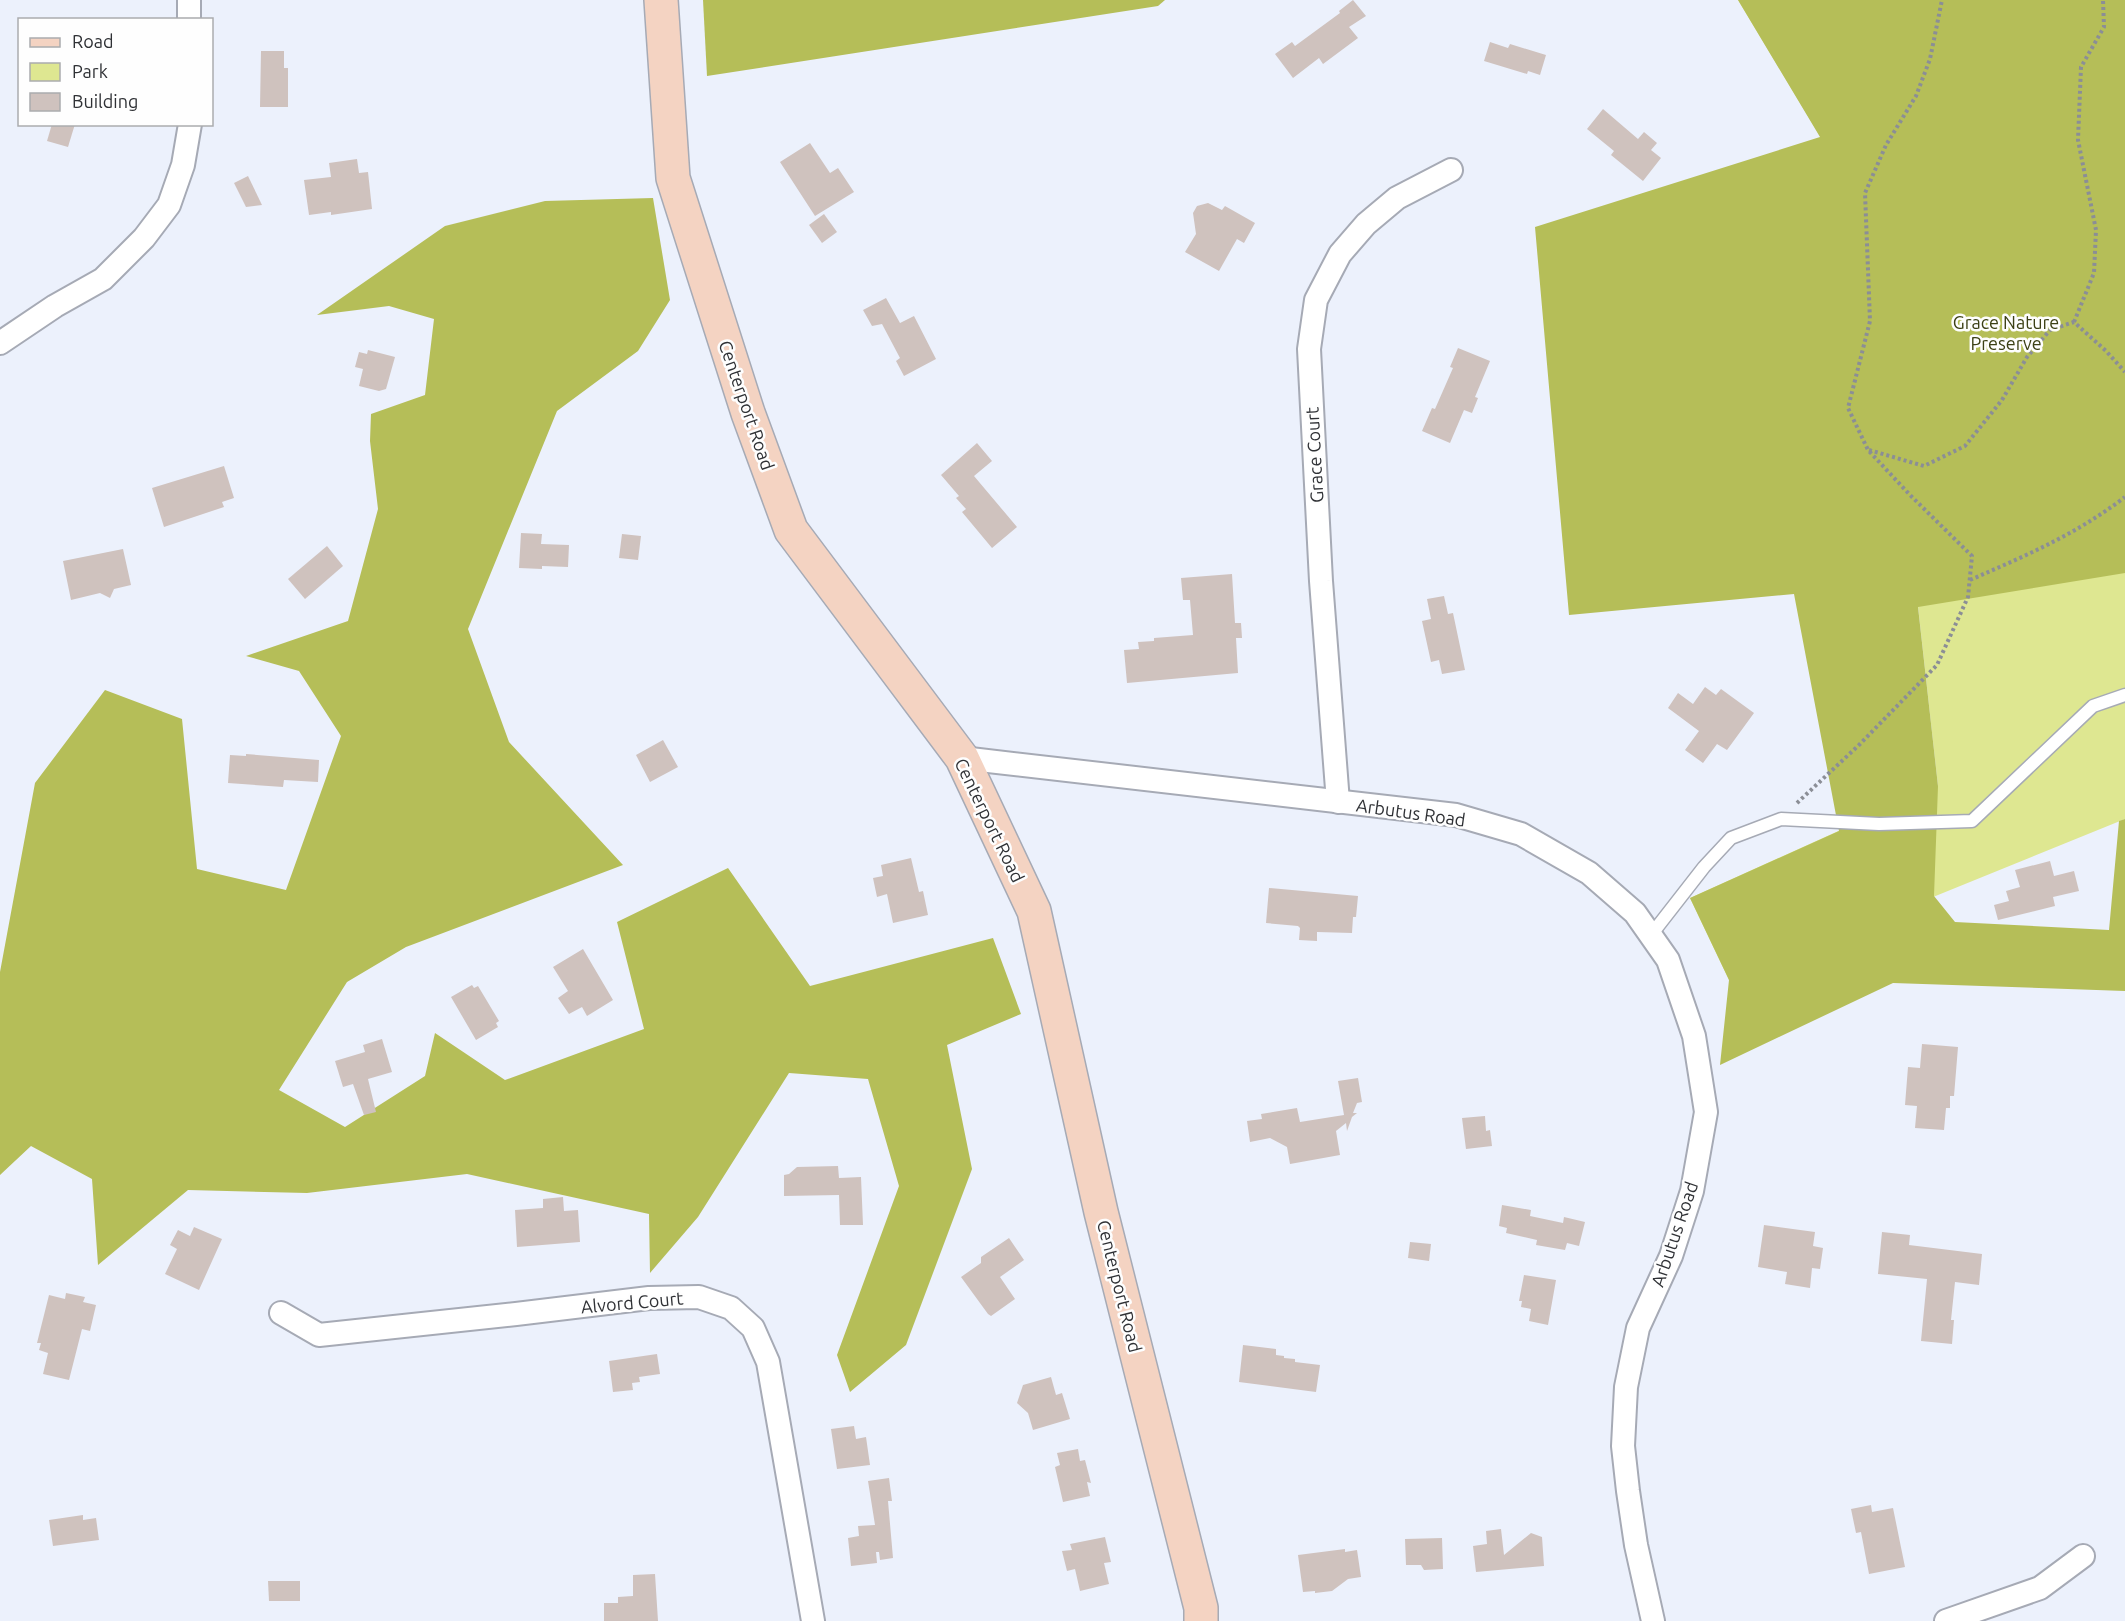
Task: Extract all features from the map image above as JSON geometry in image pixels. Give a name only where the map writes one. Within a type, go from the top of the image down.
[{"type":"main road","name":"Centerport Road","points":[[661,0],[673,178],[748,413],[791,530],[962,758],[1034,911],[1101,1212],[1193,1574],[1201,1608],[1201,1621]]},
{"type":"street","points":[[189,0],[189,18]]},
{"type":"street","points":[[0,343],[55,306],[103,279],[144,238],[169,205],[183,165],[190,126]]},
{"type":"street","name":"Grace Court","points":[[1338,802],[1321,581],[1309,349],[1316,300],[1340,254],[1366,224],[1397,198],[1451,170]]},
{"type":"street","name":"Arbutus Road","points":[[962,758],[1456,815],[1521,834],[1589,873],[1635,913],[1668,960],[1694,1036],[1706,1112],[1692,1191],[1671,1256],[1638,1328],[1626,1387],[1623,1446],[1628,1491],[1636,1545],[1653,1621]]},
{"type":"street","name":"Alvord Court","points":[[281,1313],[319,1335],[649,1298],[699,1297],[731,1308],[753,1328],[768,1362],[813,1621]]},
{"type":"street","points":[[1946,1621],[2040,1588],[2083,1556]]},
{"type":"lane","points":[[1651,935],[1704,867],[1731,838],[1781,819],[1879,824],[1972,821],[2093,706],[2125,695]]},
{"type":"path","points":[[1781,819],[1938,665],[1968,597],[1972,556],[1868,450],[1848,408],[1870,321],[1865,193],[1886,145],[1916,96],[1930,59],[1942,0]]},
{"type":"path","points":[[1868,450],[1924,466],[1965,446],[2002,400],[2027,357],[2042,339],[2050,330],[2074,322],[2094,273],[2096,230],[2078,140],[2081,67],[2104,27],[2103,0]]},
{"type":"path","points":[[2074,322],[2125,372]]},
{"type":"path","points":[[1970,580],[2048,547],[2100,516],[2125,497]]},
{"type":"green space","points":[[703,0],[1165,0],[1158,6],[707,76]]},
{"type":"green space","name":"Grace Nature Preserve","points":[[1738,0],[2079,0],[2125,300],[2125,819],[1729,980],[1690,898],[1938,786],[1876,229]]},
{"type":"green space","points":[[1738,0],[2125,0],[2125,573],[1918,607],[1938,786],[1934,896],[1955,922],[2109,930],[2119,821],[2125,819],[2125,991],[1893,983],[1720,1065],[1729,980],[1690,898],[1839,831],[1794,594],[1569,615],[1535,227],[1820,137]]},
{"type":"green space","points":[[653,198],[670,300],[638,351],[557,411],[468,629],[509,742],[623,865],[406,947],[347,982],[279,1090],[345,1127],[425,1076],[435,1033],[505,1080],[644,1029],[617,922],[728,868],[810,986],[993,938],[1021,1014],[947,1045],[972,1169],[906,1345],[850,1392],[837,1355],[899,1186],[868,1079],[789,1073],[698,1217],[650,1273],[649,1214],[467,1174],[307,1193],[188,1190],[98,1265],[92,1179],[31,1146],[0,1175],[0,972],[35,783],[105,690],[182,719],[197,869],[286,890],[341,736],[299,671],[246,656],[348,621],[378,509],[370,441],[371,414],[425,395],[434,319],[389,306],[317,315],[445,226],[545,201]]},
{"type":"building","points":[[1353,0],[1366,16],[1349,27],[1358,38],[1323,64],[1319,58],[1293,78],[1275,54],[1292,42],[1295,46],[1340,13],[1339,11]]},
{"type":"building","points":[[1490,42],[1508,48],[1510,44],[1546,55],[1540,75],[1528,71],[1527,74],[1484,61]]},
{"type":"building","points":[[261,51],[284,51],[284,68],[288,68],[288,107],[260,107]]},
{"type":"building","points":[[1603,109],[1638,139],[1644,132],[1657,143],[1651,150],[1661,158],[1643,181],[1611,155],[1614,151],[1587,129]]},
{"type":"building","points":[[51,126],[74,126],[68,147],[47,141]]},
{"type":"building","points":[[810,143],[830,173],[838,168],[854,192],[815,216],[780,162]]},
{"type":"building","points":[[357,159],[359,173],[368,172],[372,209],[331,215],[331,212],[309,215],[304,180],[331,177],[329,163]]},
{"type":"building","points":[[248,176],[262,205],[246,207],[234,183]]},
{"type":"building","points":[[1208,203],[1222,210],[1225,206],[1255,223],[1244,243],[1237,239],[1219,271],[1185,252],[1196,234],[1193,213],[1197,206]]},
{"type":"building","points":[[824,214],[837,232],[822,243],[809,225]]},
{"type":"building","points":[[886,298],[900,323],[914,316],[936,359],[904,376],[896,361],[900,358],[882,324],[872,326],[863,310]]},
{"type":"building","points":[[1458,348],[1490,361],[1475,397],[1478,398],[1472,413],[1464,410],[1450,443],[1422,431],[1432,408],[1435,409],[1453,368],[1450,367]]},
{"type":"building","points":[[368,350],[395,357],[386,389],[379,391],[359,386],[363,369],[355,367],[359,352],[367,354]]},
{"type":"building","points":[[977,443],[992,461],[974,476],[1017,527],[992,548],[962,512],[966,509],[956,498],[959,496],[941,475]]},
{"type":"building","points":[[224,466],[234,498],[222,502],[224,507],[164,527],[152,488]]},
{"type":"building","points":[[521,533],[542,534],[541,544],[569,545],[568,567],[519,568]]},
{"type":"building","points":[[622,534],[641,536],[638,560],[619,558]]},
{"type":"building","points":[[327,546],[343,566],[305,599],[288,579]]},
{"type":"building","points":[[123,549],[131,585],[114,589],[110,598],[100,593],[71,600],[63,561]]},
{"type":"building","points":[[1232,574],[1235,623],[1241,623],[1242,638],[1236,638],[1238,673],[1127,683],[1124,650],[1139,649],[1138,642],[1154,641],[1154,638],[1193,635],[1190,600],[1183,600],[1181,578]]},
{"type":"building","points":[[1444,596],[1448,614],[1453,613],[1465,670],[1442,674],[1439,660],[1431,662],[1422,621],[1431,619],[1427,599]]},
{"type":"building","points":[[1705,687],[1716,695],[1721,689],[1754,713],[1727,750],[1717,744],[1703,763],[1685,750],[1699,731],[1668,708],[1678,693],[1693,704]]},
{"type":"building","points":[[663,740],[678,767],[650,782],[636,755]]},
{"type":"building","points":[[246,754],[319,760],[318,782],[284,780],[283,787],[228,783],[230,755],[246,756]]},
{"type":"building","points":[[911,858],[919,892],[923,891],[928,915],[893,923],[887,894],[877,897],[873,878],[883,876],[881,865]]},
{"type":"building","points":[[2050,861],[2054,876],[2074,871],[2079,891],[2053,897],[2055,906],[1998,920],[1994,905],[2009,901],[2006,891],[2020,887],[2015,870]]},
{"type":"building","points":[[1269,888],[1358,896],[1352,933],[1317,932],[1317,941],[1299,940],[1300,928],[1298,926],[1266,923]]},
{"type":"building","points":[[583,949],[613,1000],[587,1016],[582,1007],[569,1014],[558,998],[568,991],[553,967]]},
{"type":"building","points":[[472,985],[474,988],[478,986],[499,1021],[496,1023],[498,1027],[476,1040],[451,997]]},
{"type":"building","points":[[382,1039],[392,1072],[368,1079],[376,1112],[364,1115],[353,1084],[343,1087],[335,1061],[365,1052],[363,1045]]},
{"type":"building","points":[[1922,1044],[1958,1047],[1954,1096],[1950,1096],[1950,1108],[1946,1108],[1944,1130],[1915,1128],[1917,1106],[1905,1105],[1908,1067],[1920,1068]]},
{"type":"building","points":[[1358,1078],[1362,1102],[1357,1103],[1353,1113],[1357,1113],[1352,1117],[1347,1131],[1346,1123],[1336,1131],[1340,1155],[1290,1164],[1287,1147],[1270,1138],[1250,1142],[1247,1121],[1262,1119],[1261,1114],[1297,1108],[1300,1122],[1344,1115],[1338,1081]]},
{"type":"building","points":[[1485,1116],[1486,1131],[1490,1130],[1492,1146],[1466,1149],[1462,1118]]},
{"type":"building","points":[[838,1166],[839,1178],[861,1177],[863,1225],[840,1225],[839,1195],[784,1196],[784,1175],[797,1167]]},
{"type":"building","points":[[563,1197],[564,1211],[578,1210],[580,1242],[517,1247],[515,1210],[543,1208],[543,1199]]},
{"type":"building","points":[[1502,1205],[1531,1210],[1530,1216],[1563,1223],[1564,1217],[1585,1222],[1579,1246],[1567,1243],[1565,1250],[1536,1245],[1537,1240],[1506,1233],[1507,1228],[1499,1226]]},
{"type":"building","points":[[1764,1225],[1815,1232],[1813,1246],[1823,1248],[1820,1269],[1812,1268],[1810,1288],[1785,1284],[1787,1272],[1758,1267]]},
{"type":"building","points":[[194,1227],[222,1239],[199,1290],[165,1274],[177,1249],[170,1245],[178,1230],[190,1236]]},
{"type":"building","points":[[1882,1232],[1910,1235],[1909,1245],[1982,1254],[1979,1285],[1955,1282],[1951,1320],[1954,1320],[1952,1344],[1921,1341],[1927,1279],[1878,1274]]},
{"type":"building","points":[[1009,1238],[1024,1260],[1000,1277],[1015,1299],[991,1316],[961,1277],[981,1263],[981,1257]]},
{"type":"building","points":[[1410,1242],[1431,1244],[1429,1261],[1408,1258]]},
{"type":"building","points":[[1524,1275],[1556,1280],[1548,1325],[1529,1321],[1531,1309],[1521,1307],[1522,1301],[1519,1301]]},
{"type":"building","points":[[66,1293],[85,1297],[83,1302],[96,1305],[90,1331],[82,1329],[69,1380],[43,1374],[48,1353],[39,1350],[41,1343],[37,1343],[49,1295],[65,1299]]},
{"type":"building","points":[[1243,1345],[1276,1349],[1276,1355],[1295,1359],[1295,1362],[1320,1365],[1316,1392],[1239,1382]]},
{"type":"building","points":[[657,1354],[660,1374],[639,1377],[640,1382],[632,1383],[633,1390],[613,1392],[609,1361]]},
{"type":"building","points":[[1051,1377],[1056,1395],[1062,1393],[1070,1419],[1033,1430],[1028,1413],[1017,1403],[1023,1385]]},
{"type":"building","points":[[854,1426],[856,1439],[866,1437],[870,1465],[837,1469],[831,1429]]},
{"type":"building","points":[[1078,1449],[1080,1461],[1085,1460],[1091,1483],[1087,1482],[1090,1496],[1063,1502],[1055,1467],[1060,1465],[1057,1453]]},
{"type":"building","points":[[889,1478],[892,1501],[888,1501],[893,1558],[880,1560],[879,1552],[876,1552],[877,1563],[851,1566],[848,1538],[859,1536],[858,1526],[875,1525],[868,1481]]},
{"type":"building","points":[[1871,1505],[1872,1512],[1893,1508],[1905,1567],[1869,1574],[1861,1532],[1856,1533],[1851,1509]]},
{"type":"building","points":[[83,1515],[83,1520],[96,1518],[99,1540],[53,1546],[49,1520]]},
{"type":"building","points":[[1501,1529],[1504,1555],[1531,1533],[1542,1537],[1544,1566],[1476,1572],[1473,1546],[1487,1544],[1486,1531]]},
{"type":"building","points":[[1105,1537],[1111,1562],[1104,1563],[1109,1584],[1080,1591],[1075,1569],[1067,1571],[1062,1551],[1072,1550],[1070,1544]]},
{"type":"building","points":[[1442,1538],[1443,1569],[1424,1570],[1421,1565],[1406,1565],[1405,1539]]},
{"type":"building","points":[[1345,1549],[1345,1552],[1357,1550],[1361,1577],[1348,1579],[1332,1591],[1303,1592],[1298,1555]]},
{"type":"building","points":[[655,1574],[658,1621],[604,1621],[604,1603],[618,1603],[618,1597],[633,1596],[633,1575]]},
{"type":"building","points":[[268,1581],[300,1581],[300,1601],[269,1601]]}]
